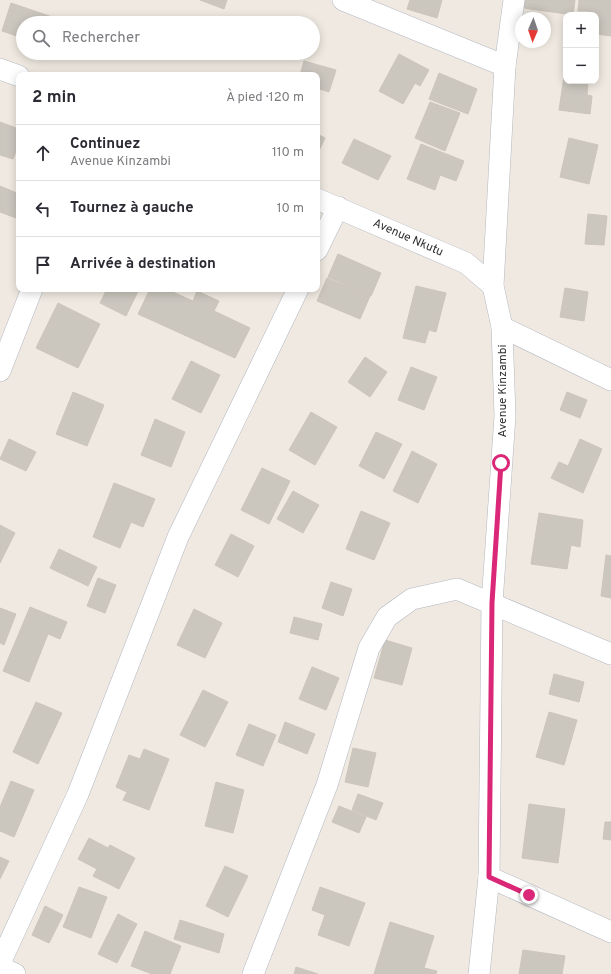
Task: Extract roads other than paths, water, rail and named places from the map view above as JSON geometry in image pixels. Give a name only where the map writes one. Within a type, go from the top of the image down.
[{"type":"street","points":[[343,0],[505,66]]},
{"type":"street","name":"Avenue Kinzambi","points":[[479,974],[489,877],[492,603],[505,416],[502,327],[493,286],[505,66],[514,0]]},
{"type":"street","points":[[0,68],[16,75]]},
{"type":"street","name":"Avenue Nkutu","points":[[320,200],[466,263],[493,286]]},
{"type":"street","points":[[320,244],[338,207]]},
{"type":"street","points":[[0,371],[31,292]]},
{"type":"street","points":[[0,963],[78,794],[178,537],[297,292]]},
{"type":"street","points":[[502,327],[611,380]]},
{"type":"street","points":[[253,974],[326,786],[369,648],[387,617],[412,599],[457,589],[611,654]]},
{"type":"street","points":[[489,877],[611,932]]},
{"type":"street","points":[[0,967],[15,974]]}]
